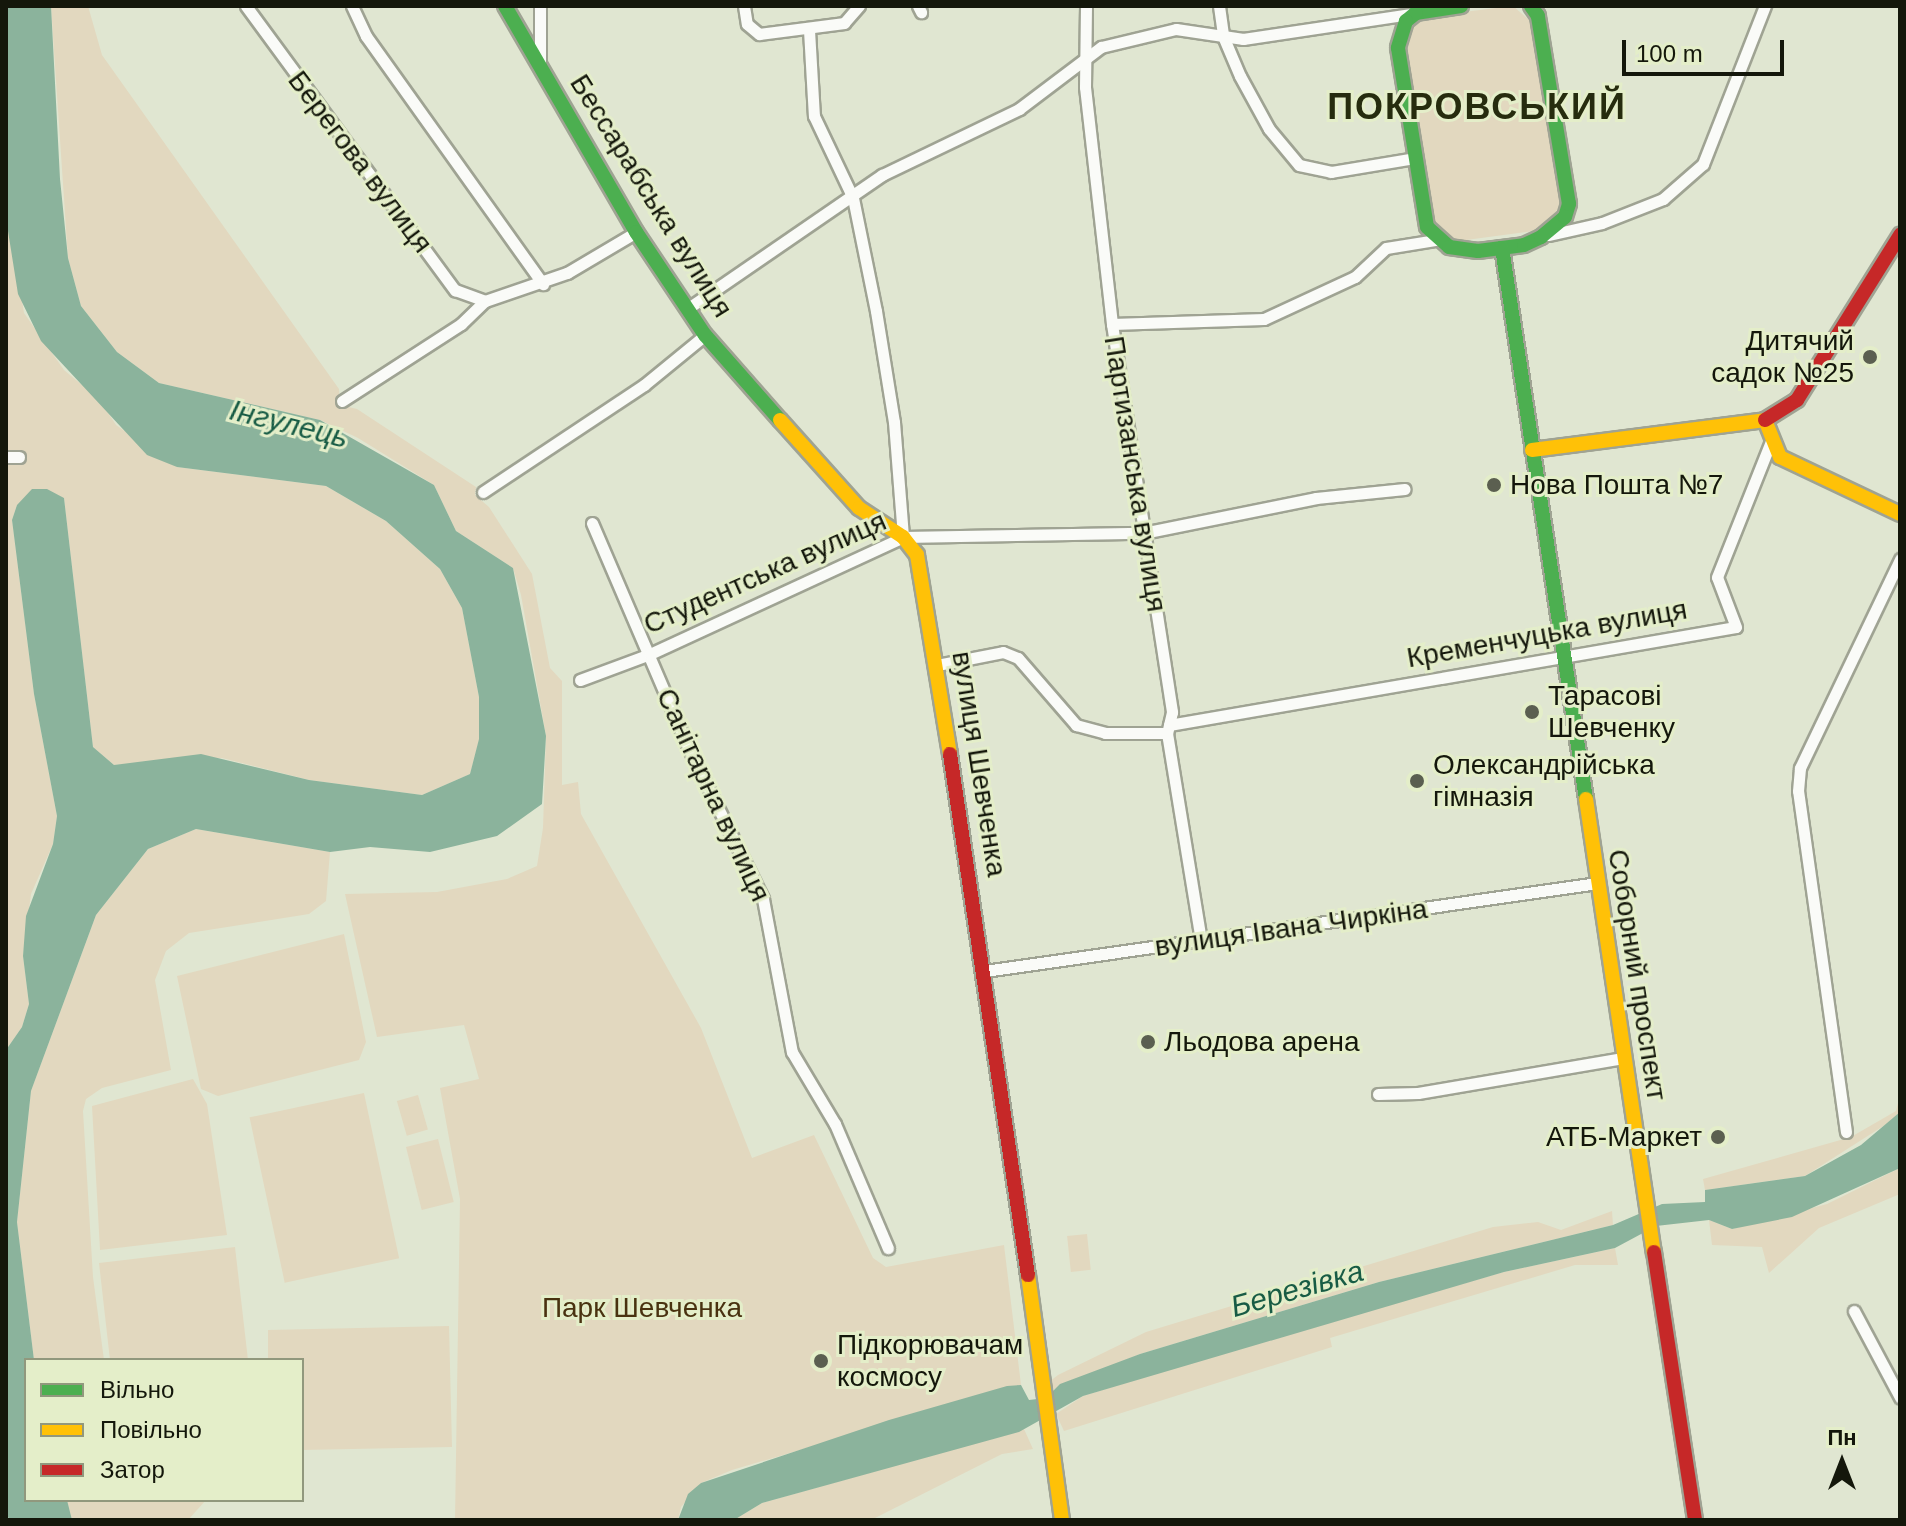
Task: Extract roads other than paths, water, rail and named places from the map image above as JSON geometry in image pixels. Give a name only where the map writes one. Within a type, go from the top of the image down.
[{"type":"main road","name":"Бессарабська вулиця","points":[[505,6],[636,232],[705,335],[859,508],[903,537]]},
{"type":"main road","points":[[1461,6],[1416,13],[1406,21],[1398,48],[1427,227],[1436,240],[1478,251],[1541,237],[1565,217],[1569,204],[1538,16],[1531,6]]},
{"type":"main road","points":[[1532,450],[1765,420],[1797,400],[1900,235]]},
{"type":"main road","name":"Соборний проспект","points":[[1502,248],[1653,1261],[1695,1520]]},
{"type":"main road","points":[[1765,420],[1780,457],[1900,514]]},
{"type":"main road","name":"вулиця Шевченка","points":[[903,537],[917,555],[937,665],[985,971],[1040,1396],[1062,1520]]},
{"type":"street","name":"Берегова вулиця","points":[[246,6],[455,290],[485,301]]},
{"type":"street","points":[[352,6],[366,36],[543,284]]},
{"type":"street","points":[[540,6],[540,63]]},
{"type":"street","points":[[744,6],[754,32],[809,30],[849,21],[859,6]]},
{"type":"street","name":"Партизанська вулиця","points":[[1086,6],[1083,61],[1112,324],[1172,712],[1168,729],[1201,941]]},
{"type":"street","points":[[1219,6],[1223,36],[1269,129],[1299,165],[1331,172],[1415,158]]},
{"type":"street","points":[[1541,237],[1602,223],[1652,204],[1703,164],[1765,6]]},
{"type":"street","points":[[687,309],[774,245],[853,198],[882,175],[1019,109],[1101,47],[1143,34],[1189,29],[1243,39],[1416,13]]},
{"type":"street","name":"вулиця Шевченка","points":[[809,30],[814,116],[853,198],[894,422],[903,537]]},
{"type":"street","points":[[342,401],[461,324],[485,301],[543,284],[636,232]]},
{"type":"street","points":[[1112,324],[1264,319],[1355,277],[1386,248],[1436,240]]},
{"type":"street","points":[[483,492],[632,394],[705,335]]},
{"type":"street","name":"Кременчуцька вулиця","points":[[937,665],[1011,654],[1076,725],[1105,733],[1168,729],[1736,627],[1717,577],[1771,441]]},
{"type":"street","name":"Студентська вулиця","points":[[580,680],[650,654],[903,537],[1143,533],[1316,498],[1405,489]]},
{"type":"street","name":"Санітарна вулиця","points":[[592,523],[688,747],[763,899],[792,1052],[835,1124],[888,1248]]},
{"type":"street","points":[[1846,1132],[1798,791],[1800,768],[1900,559]]},
{"type":"street","name":"вулиця Івана Чиркіна","points":[[985,971],[1597,883]]},
{"type":"street","points":[[1378,1094],[1418,1093],[1623,1058]]},
{"type":"street","points":[[1854,1311],[1900,1397]]},
{"type":"water","name":"Інгулець","points":[[6,6],[51,6],[60,179],[68,258],[81,306],[117,352],[159,383],[320,420],[434,485],[456,531],[513,568],[546,736],[542,804],[497,836],[430,852],[370,847],[330,852],[196,829],[148,849],[96,915],[31,1091],[17,1222],[34,1358],[24,1358],[24,1502],[68,1502],[72,1520],[9,1520],[6,1510],[6,1050],[22,1027],[29,1004],[23,956],[26,916],[53,844],[57,816],[34,694],[12,520],[17,505],[32,489],[47,489],[64,498],[93,747],[114,765],[201,754],[309,780],[422,795],[470,774],[479,739],[479,697],[462,608],[440,569],[386,521],[326,486],[177,467],[147,455],[41,341],[18,294],[8,231]]},
{"type":"water","points":[[1900,1112],[1900,1168],[1792,1217],[1732,1229],[1709,1220],[1656,1226],[1615,1248],[1504,1272],[1083,1396],[1019,1432],[762,1503],[734,1520],[678,1520],[688,1494],[701,1483],[889,1420],[1007,1386],[1021,1385],[1029,1400],[1046,1398],[1060,1384],[1140,1354],[1379,1282],[1613,1225],[1662,1204],[1705,1202],[1705,1190],[1805,1176],[1861,1145]]},
{"type":"place","name":"Дитячий садок №25","points":[[1870,357]]},
{"type":"place","name":"Нова Пошта №7","points":[[1494,485]]},
{"type":"place","name":"Тарасові Шевченку","points":[[1532,712]]},
{"type":"place","name":"Олександрійська гімназія","points":[[1417,781]]},
{"type":"place","name":"Льодова арена","points":[[1148,1042]]},
{"type":"place","name":"АТБ-Маркет","points":[[1718,1137]]},
{"type":"place","name":"Підкорювачам космосу","points":[[821,1361]]},
{"type":"district","name":"ПОКРОВСЬКИЙ","points":[[1477,107]]},
{"type":"water label","name":"Березівка","points":[[1297,1289]]},
{"type":"park label","name":"Парк Шевченка","points":[[642,1308]]}]
